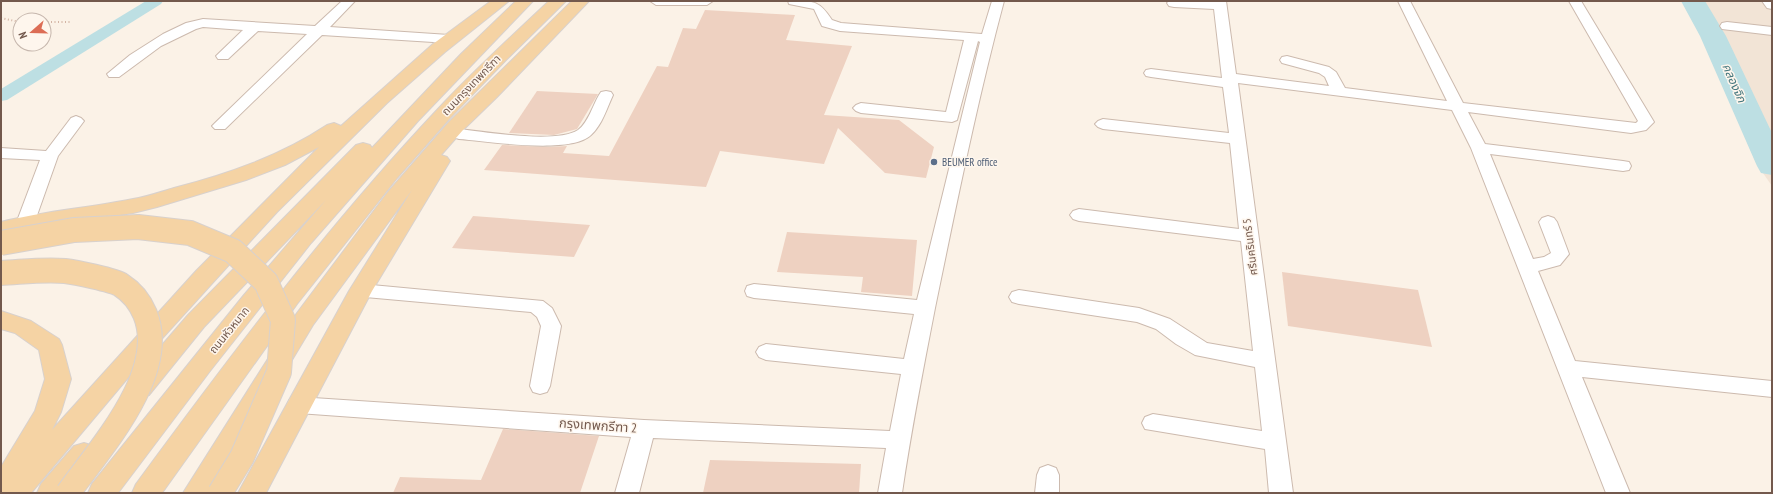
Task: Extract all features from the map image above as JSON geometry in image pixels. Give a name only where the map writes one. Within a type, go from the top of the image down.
[{"type":"main road","points":[[14,493],[136,350],[332,144],[449,39],[502,1]]},
{"type":"main road","name":"ถนนกรุงเทพกรีฑา","points":[[361,171],[488,37],[525,1]]},
{"type":"main road","name":"ถนนกรุงเทพกรีฑา","points":[[146,493],[268,325],[389,173],[507,48],[558,1]]},
{"type":"main road","points":[[197,493],[304,319],[352,253],[430,154],[580,1]]},
{"type":"main road","points":[[51,493],[196,321],[287,225],[418,93],[488,37]]},
{"type":"main road","points":[[1,229],[26,221],[134,206],[210,186],[263,168],[314,143],[415,68]]},
{"type":"main road","points":[[252,493],[360,291],[424,185],[459,134],[491,93]]},
{"type":"main road","name":"ถนนหัวหมาก","points":[[102,493],[228,330],[300,241],[361,171]]},
{"type":"main road","points":[[1,243],[74,230],[138,227],[190,233],[232,251],[266,282],[283,320],[279,372],[242,457],[220,493]]},
{"type":"main road","points":[[1,273],[65,272],[120,284],[140,302],[149,324],[151,347],[141,383],[128,409],[68,493]]},
{"type":"main road","points":[[1,320],[23,327],[50,345],[58,379],[48,412],[27,450],[1,490]]},
{"type":"street","points":[[220,126],[320,31],[349,1]]},
{"type":"street","points":[[656,1],[707,1]]},
{"type":"street","points":[[794,1],[810,3],[819,7],[828,23],[840,27],[980,38]]},
{"type":"street","points":[[861,108],[952,117],[980,38],[998,1]]},
{"type":"street","points":[[1404,1],[1456,106],[1479,148],[1618,493]]},
{"type":"street","points":[[1151,73],[1339,91],[1631,128],[1641,127],[1646,122],[1575,1]]},
{"type":"street","points":[[1768,1],[1772,5]]},
{"type":"street","points":[[1174,3],[1220,3]]},
{"type":"street","name":"ศรีนครินทร์ 5","points":[[1220,3],[1281,493]]},
{"type":"street","points":[[114,74],[156,44],[180,30],[203,23],[449,39]]},
{"type":"street","points":[[223,56],[256,26]]},
{"type":"street","points":[[1727,26],[1772,31]]},
{"type":"street","points":[[890,493],[898,440],[980,38]]},
{"type":"street","points":[[1287,60],[1324,70],[1331,75],[1339,91]]},
{"type":"street","points":[[459,134],[550,142],[572,140],[585,132],[606,95]]},
{"type":"street","points":[[26,221],[50,156],[76,121]]},
{"type":"street","points":[[1103,124],[1237,139]]},
{"type":"street","points":[[1479,148],[1623,166]]},
{"type":"street","points":[[1,153],[50,156]]},
{"type":"street","points":[[1079,215],[1249,236]]},
{"type":"street","points":[[1526,266],[1549,263],[1557,259],[1560,254],[1548,222]]},
{"type":"street","points":[[360,291],[536,306],[545,313],[550,326],[540,386]]},
{"type":"street","points":[[754,291],[926,308]]},
{"type":"street","points":[[1019,297],[1139,315],[1163,324],[1183,339],[1202,350],[1264,361]]},
{"type":"street","points":[[766,352],[913,368]]},
{"type":"street","points":[[1568,368],[1772,389]]},
{"type":"street","name":"กรุงเทพกรีฑา 2","points":[[298,405],[644,428],[898,440]]},
{"type":"street","points":[[1153,424],[1274,442]]},
{"type":"street","points":[[627,493],[644,428]]},
{"type":"path","points":[[1,18],[12,20]]},
{"type":"path","points":[[52,22],[71,22]]},
{"type":"shaded area","points":[[1682,1],[1772,1],[1772,186],[1756,163],[1701,34]]},
{"type":"building","points":[[705,10],[795,15],[786,40],[852,46],[824,115],[899,120],[934,147],[926,178],[885,173],[838,128],[824,164],[720,151],[706,187],[484,170],[502,145],[548,147],[567,146],[563,153],[609,156],[657,66],[668,67],[683,28],[696,29]]},
{"type":"building","points":[[537,91],[598,94],[577,129],[554,135],[509,133]]},
{"type":"building","points":[[473,216],[590,225],[574,257],[452,248]]},
{"type":"building","points":[[787,232],[917,240],[912,296],[861,292],[863,277],[777,272]]},
{"type":"building","points":[[1282,272],[1418,290],[1432,347],[1288,326]]},
{"type":"building","points":[[503,429],[599,436],[580,493],[393,493],[400,477],[481,480]]},
{"type":"building","points":[[710,460],[861,464],[859,493],[703,493]]},
{"type":"waterway","points":[[1,96],[156,1]]},
{"type":"waterway","name":"คลองจิก","points":[[1693,1],[1713,36],[1772,166]]},
{"type":"place","name":"BEUMER office","points":[[934,162]]}]
